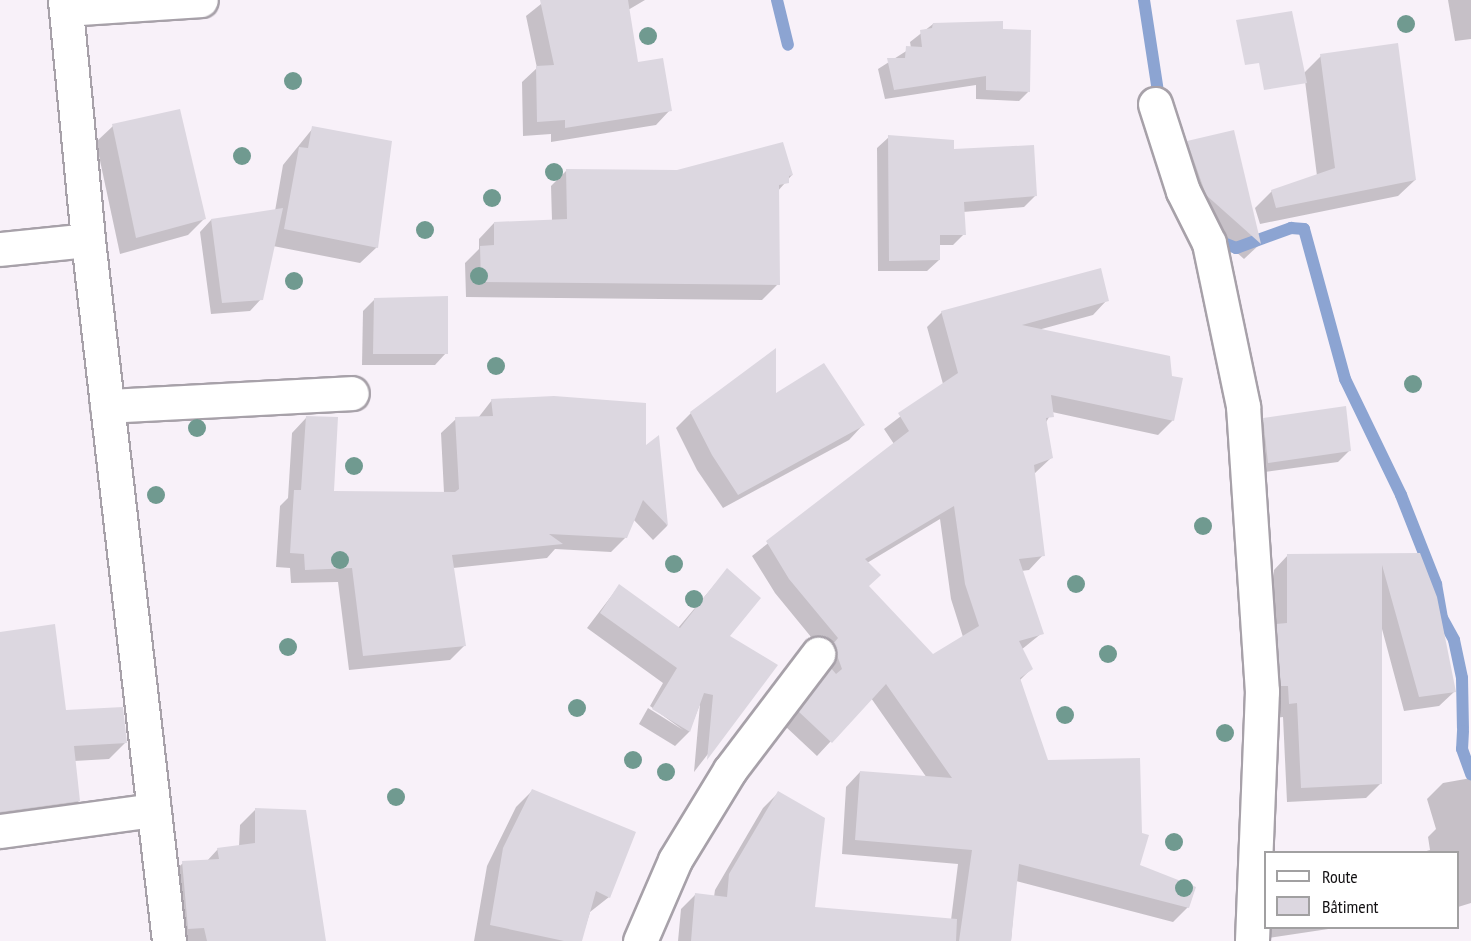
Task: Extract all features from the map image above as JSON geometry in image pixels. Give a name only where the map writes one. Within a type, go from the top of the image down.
[{"type":"street","points":[[169,941],[88,240],[65,4],[201,0]]},
{"type":"street","points":[[1155,104],[1183,191],[1209,243],[1243,406],[1262,691],[1252,941]]},
{"type":"street","points":[[0,249],[88,240]]},
{"type":"street","points":[[107,406],[352,393]]},
{"type":"street","points":[[640,941],[675,860],[724,780],[818,654]]},
{"type":"street","points":[[0,831],[154,810]]},
{"type":"building","points":[[540,0],[628,0],[638,62],[663,58],[672,111],[565,128],[565,120],[537,122],[536,66],[554,65]]},
{"type":"building","points":[[1292,11],[1307,83],[1264,90],[1259,63],[1245,65],[1236,20]]},
{"type":"building","points":[[1003,21],[1003,29],[1031,30],[1030,92],[986,90],[986,76],[894,90],[887,58],[905,58],[906,46],[922,47],[920,30],[932,28],[933,23]]},
{"type":"building","points":[[1398,43],[1416,180],[1276,208],[1271,190],[1335,168],[1320,54]]},
{"type":"building","points":[[180,109],[206,219],[136,238],[112,124]]},
{"type":"building","points":[[312,126],[392,141],[378,248],[284,229],[299,147],[308,148]]},
{"type":"building","points":[[1234,130],[1261,244],[1206,195],[1187,141]]},
{"type":"building","points":[[888,135],[954,140],[954,149],[1034,145],[1037,196],[964,202],[966,235],[940,235],[940,260],[889,261]]},
{"type":"building","points":[[783,142],[793,175],[789,176],[789,183],[779,185],[780,285],[481,282],[480,246],[494,245],[494,222],[567,219],[566,169],[677,170]]},
{"type":"building","points":[[283,208],[263,300],[222,303],[211,219]]},
{"type":"building","points":[[1101,268],[1109,301],[1022,325],[1170,356],[1172,376],[1183,378],[1174,421],[1051,395],[1054,417],[1046,418],[1053,458],[1034,465],[1045,556],[1019,559],[1044,634],[1019,641],[1033,669],[1020,678],[1048,760],[1140,758],[1142,833],[1149,835],[1140,865],[1196,887],[1189,908],[1019,864],[1011,941],[959,941],[972,850],[855,840],[860,771],[952,778],[886,684],[832,743],[798,711],[831,668],[836,674],[842,669],[833,644],[838,638],[789,579],[766,541],[909,431],[898,413],[958,373],[941,311]],"holes":[[[954,506],[965,584],[979,626],[933,654],[869,586],[881,575],[865,559]]]},
{"type":"building","points":[[448,296],[448,354],[373,354],[374,298]]},
{"type":"building","points":[[776,348],[776,393],[824,363],[865,425],[738,495],[712,455],[690,412]]},
{"type":"building","points":[[554,396],[646,403],[646,445],[659,435],[668,526],[643,500],[627,538],[549,534],[563,544],[452,555],[466,646],[363,656],[352,568],[305,570],[304,554],[290,553],[294,490],[301,490],[306,416],[338,417],[334,491],[455,492],[459,489],[455,417],[493,416],[491,399]]},
{"type":"building","points":[[1346,406],[1351,451],[1268,463],[1263,418]]},
{"type":"building","points":[[1420,553],[1437,597],[1456,692],[1419,697],[1382,565],[1382,784],[1301,788],[1297,703],[1289,704],[1288,686],[1280,686],[1276,624],[1287,623],[1287,554]]},
{"type":"building","points":[[727,568],[761,598],[730,636],[778,665],[707,760],[713,695],[704,693],[690,732],[652,709],[677,668],[600,613],[619,584],[680,628]]},
{"type":"building","points":[[55,624],[66,710],[123,707],[127,743],[74,746],[80,801],[0,812],[0,632]]},
{"type":"building","points":[[532,789],[636,832],[610,898],[596,891],[582,941],[564,941],[490,925],[503,848]]},
{"type":"building","points":[[778,791],[825,818],[815,907],[957,919],[956,941],[691,941],[695,893],[727,897],[729,874]]},
{"type":"building","points":[[255,808],[306,810],[326,941],[207,941],[204,928],[188,929],[182,861],[219,859],[217,848],[255,843]]},
{"type":"waterway","points":[[777,0],[788,45]]},
{"type":"waterway","points":[[1144,0],[1160,104]]},
{"type":"waterway","points":[[1214,239],[1236,248],[1291,228],[1304,229],[1345,379],[1401,495],[1436,584],[1442,618],[1454,640],[1462,678],[1463,728]]},
{"type":"waterway","points":[[1463,731],[1462,749],[1471,774]]}]
